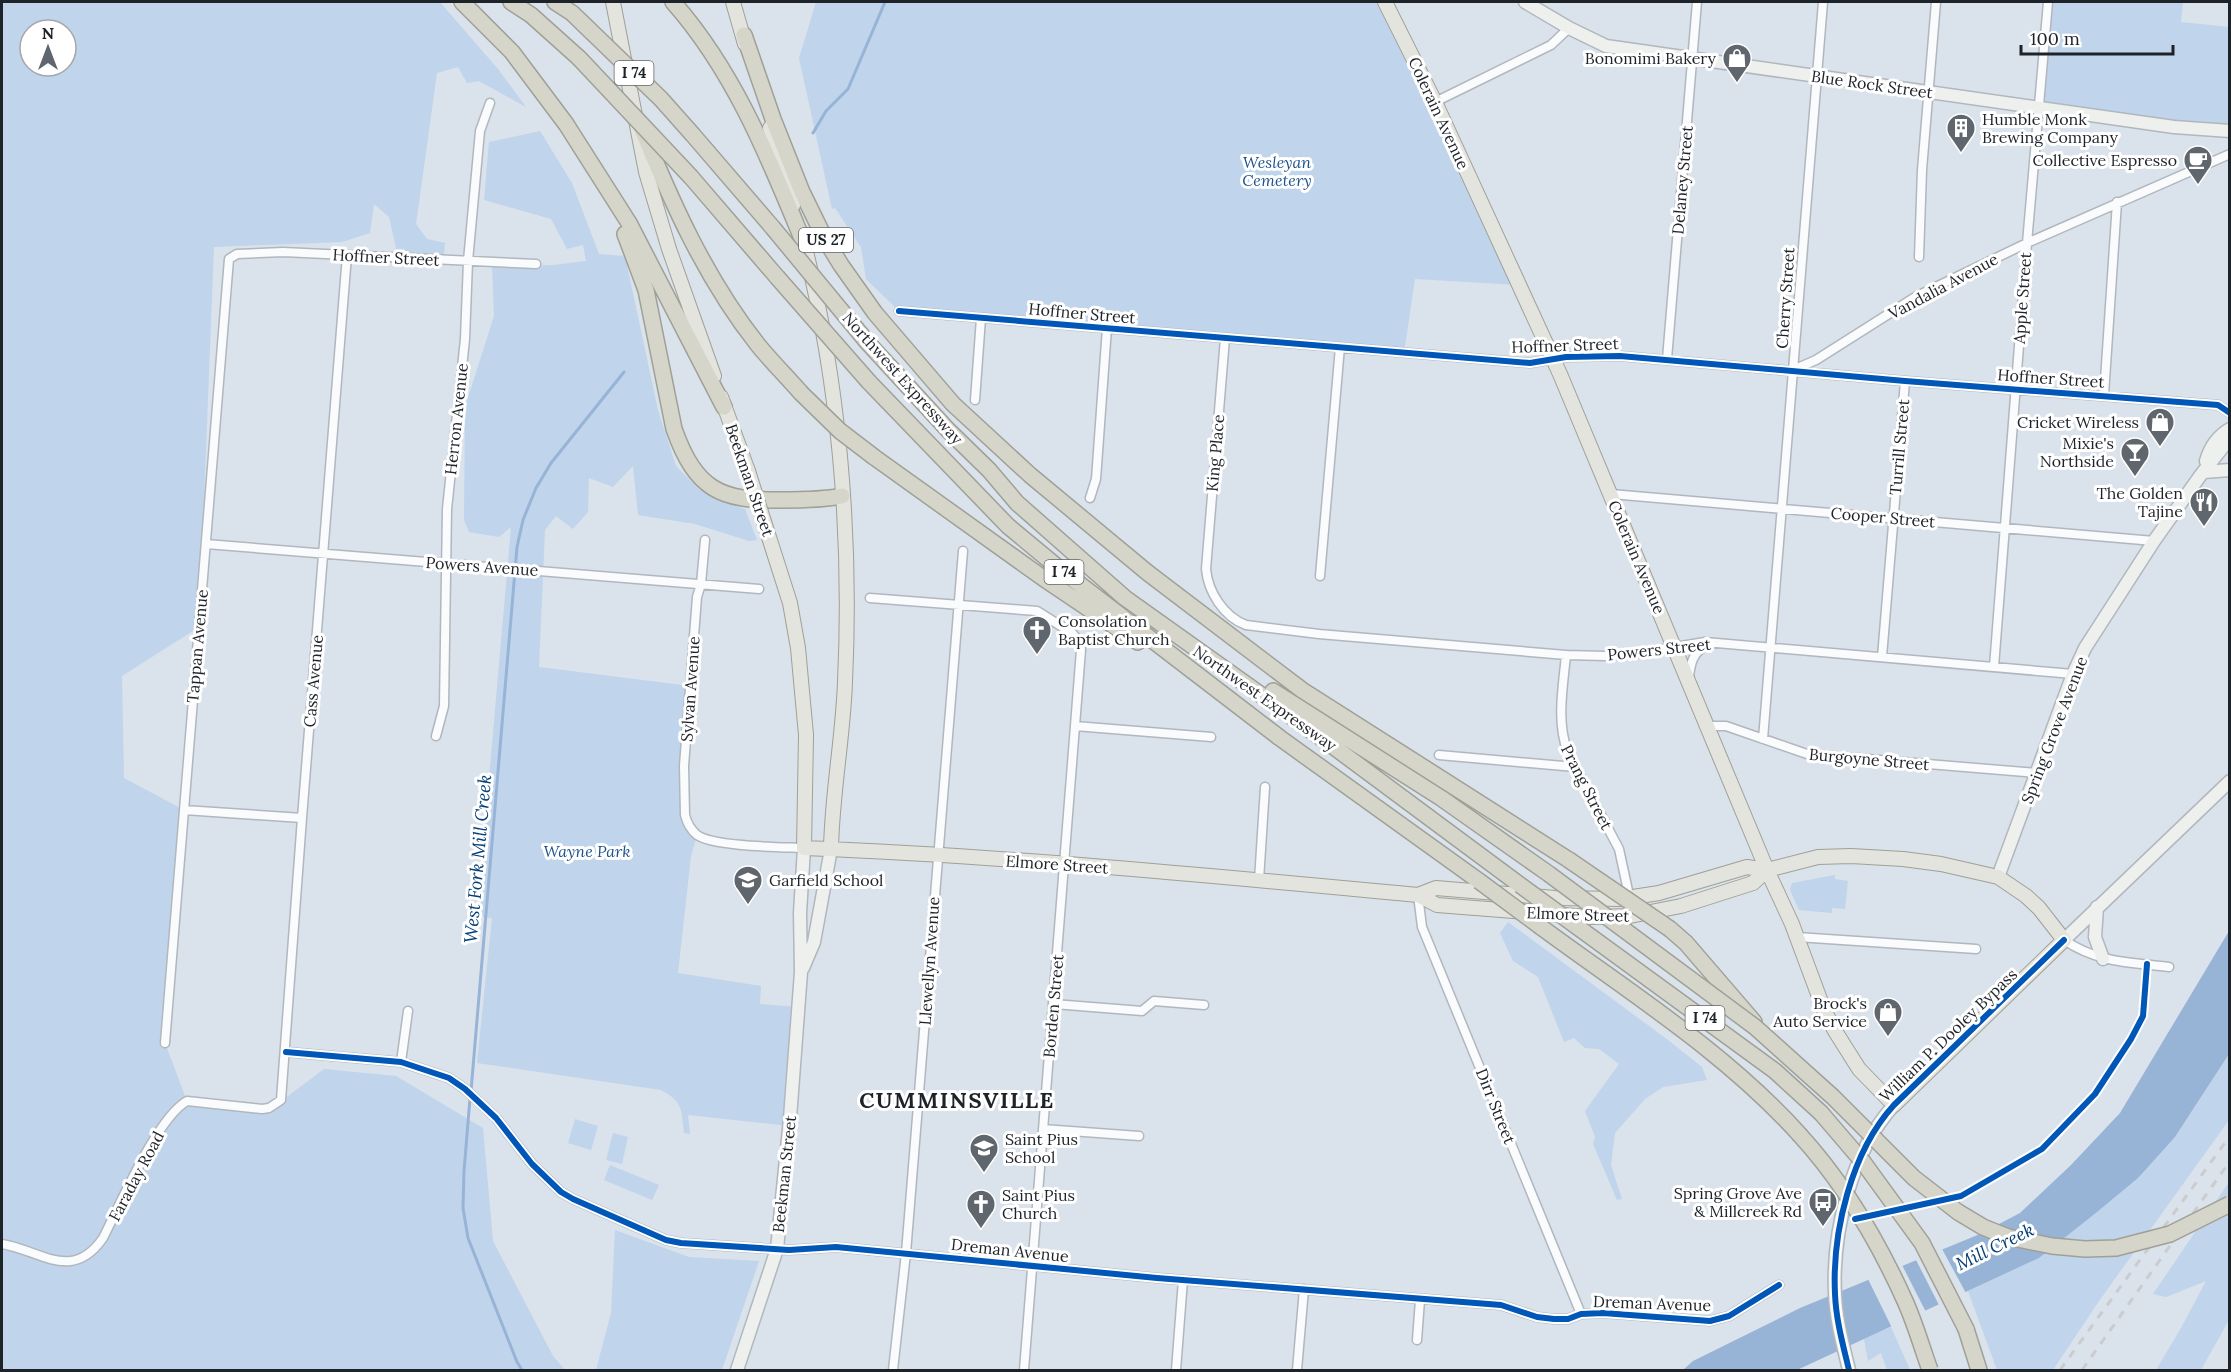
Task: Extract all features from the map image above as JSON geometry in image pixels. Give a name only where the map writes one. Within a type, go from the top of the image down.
[{"type":"highway","points":[[462,2],[512,52],[566,124],[629,223],[724,407]]},
{"type":"highway","name":"Northwest Expressway","points":[[511,2],[531,15],[579,58],[692,177],[868,382],[1008,526],[1111,609],[1280,738],[1679,1028],[1744,1079],[1779,1112],[1836,1180],[1859,1214],[1906,1302],[1930,1371]]},
{"type":"highway","name":"Northwest Expressway","points":[[555,2],[572,14],[661,99],[773,228],[868,343],[948,430],[989,470],[1017,502],[1125,598],[1330,744],[1775,1071],[1821,1113],[1863,1161],[1922,1243],[1966,1329],[1979,1371]]},
{"type":"highway","points":[[674,2],[697,29],[739,96],[773,167],[803,241]]},
{"type":"highway","name":"US 27","points":[[744,34],[773,119],[802,192],[825,239],[875,313],[963,413],[1030,475],[1148,573],[1302,690],[1379,739]]},
{"type":"highway","points":[[633,109],[671,200],[717,285],[758,345],[801,393],[874,458],[1043,578],[1280,738]]},
{"type":"highway","points":[[611,197],[646,290],[669,410],[688,461],[704,481],[715,489],[740,499],[800,500],[842,496]]},
{"type":"highway","points":[[1212,660],[1267,688],[1441,798],[1549,874],[1755,1027],[1833,1097],[1914,1178],[1958,1212],[1983,1227],[2008,1237],[2052,1246],[2085,1249],[2116,1248],[2170,1234],[2229,1204]]},
{"type":"highway","points":[[1379,739],[1518,852]]},
{"type":"highway","points":[[1379,739],[1569,860],[1670,929],[1686,943],[1807,1082],[1821,1113]]},
{"type":"main road","name":"Beekman Street","points":[[613,2],[646,172],[669,249],[748,471],[790,603],[798,648],[806,735],[804,848],[800,913],[801,972],[777,1249],[737,1371]]},
{"type":"main road","name":"Beekman Street","points":[[733,2],[744,34],[748,62],[787,182],[818,301],[829,361],[842,496],[847,598],[845,680],[831,849],[814,942],[801,972]]},
{"type":"main road","name":"Colerain Avenue","points":[[1385,2],[1435,102],[1553,359],[1797,937],[1824,1010],[1859,1069],[1894,1105]]},
{"type":"main road","name":"Blue Rock Street","points":[[1530,3],[1600,45],[2192,129],[2229,131]]},
{"type":"main road","name":"Spring Grove Avenue","points":[[2204,472],[2209,452],[2220,435],[2229,429]]},
{"type":"main road","name":"Spring Grove Avenue","points":[[1998,877],[2073,674],[2085,648],[2154,541],[2229,438]]},
{"type":"main road","points":[[2204,472],[2229,470]]},
{"type":"main road","name":"William P. Dooley Bypass","points":[[1846,1368],[1835,1294],[1836,1250],[1846,1199],[1861,1156],[1884,1117],[2229,781]]},
{"type":"main road","name":"Elmore Street","points":[[804,848],[938,855],[1259,880],[1418,895],[1437,905],[1589,917],[1633,916],[1673,908],[1753,883],[1767,870]]},
{"type":"main road","name":"Elmore Street","points":[[1418,895],[1436,888],[1584,900],[1630,898],[1669,891],[1747,867],[1767,870],[1818,857],[1851,856],[1941,864],[1998,877],[2021,892],[2039,908],[2064,940]]},
{"type":"main road","points":[[2097,908],[2096,937],[2103,959]]},
{"type":"street","name":"Delaney Street","points":[[1667,359],[1697,2]]},
{"type":"street","name":"Cherry Street","points":[[1763,739],[1823,2]]},
{"type":"street","points":[[1918,257],[1936,2]]},
{"type":"street","name":"Apple Street","points":[[1994,667],[2027,243],[2049,2]]},
{"type":"street","points":[[1435,102],[1551,45],[1569,28]]},
{"type":"street","name":"Herron Avenue","points":[[436,736],[444,706],[447,509],[460,369],[465,339],[468,261],[480,131],[490,103]]},
{"type":"street","name":"Vandalia Avenue","points":[[1793,370],[1816,360],[1917,297],[2027,243],[2229,154]]},
{"type":"street","points":[[2104,395],[2117,202]]},
{"type":"street","name":"Hoffner Street","points":[[237,254],[283,252],[536,264]]},
{"type":"street","name":"Tappan Avenue","points":[[165,1043],[229,259],[237,254]]},
{"type":"street","name":"Cass Avenue","points":[[276,1105],[281,1101],[286,1052],[302,818],[347,255]]},
{"type":"street","name":"Hoffner Street","points":[[899,311],[1530,363],[1594,356],[1667,359],[1905,381],[2218,405],[2229,413]]},
{"type":"street","points":[[975,400],[981,318]]},
{"type":"street","points":[[1090,498],[1096,479],[1107,328]]},
{"type":"street","name":"King Place","points":[[1206,569],[1225,338]]},
{"type":"street","points":[[1320,576],[1340,347]]},
{"type":"street","name":"Turrill Street","points":[[1882,657],[1905,381]]},
{"type":"street","name":"Cooper Street","points":[[1611,494],[2154,541]]},
{"type":"street","name":"Sylvan Avenue","points":[[697,835],[685,815],[684,766],[697,597],[701,584],[705,540]]},
{"type":"street","name":"Powers Avenue","points":[[206,544],[759,589]]},
{"type":"street","name":"Llewellyn Avenue","points":[[893,1371],[906,1253],[963,551]]},
{"type":"street","name":"Powers Street","points":[[1206,569],[1207,580],[1222,606],[1236,621],[1246,625],[1319,634],[1566,655],[1622,655],[1698,643],[1716,643],[2073,674]]},
{"type":"street","points":[[870,598],[957,604]]},
{"type":"street","name":"Borden Street","points":[[957,604],[1037,611],[1072,633],[1080,642],[1081,650],[1024,1371]]},
{"type":"street","points":[[1688,682],[1691,663],[1696,653],[1705,646],[1716,643]]},
{"type":"street","name":"Prang Street","points":[[1566,655],[1562,733],[1568,753],[1619,849],[1633,916]]},
{"type":"street","points":[[1075,726],[1211,737]]},
{"type":"street","name":"Burgoyne Street","points":[[1707,726],[1726,726],[1811,755],[2036,773]]},
{"type":"street","points":[[1439,755],[1575,766]]},
{"type":"street","points":[[1259,880],[1265,787]]},
{"type":"street","points":[[184,810],[302,818]]},
{"type":"street","name":"Elmore Street","points":[[697,835],[715,842],[804,848]]},
{"type":"street","name":"Dirr Street","points":[[1418,895],[1422,927],[1581,1314]]},
{"type":"street","points":[[1797,937],[1976,949]]},
{"type":"street","points":[[2064,940],[2090,955],[2103,959],[2169,967]]},
{"type":"street","points":[[1054,1004],[1142,1011],[1154,1001],[1204,1005]]},
{"type":"street","points":[[401,1062],[408,1011]]},
{"type":"street","name":"Dreman Avenue","points":[[286,1052],[401,1062],[449,1078],[465,1089],[496,1118],[550,1183],[573,1199],[666,1240],[681,1243],[777,1249],[836,1247],[906,1253],[1033,1267],[1501,1305],[1537,1317],[1554,1319],[1603,1313],[1699,1320],[1721,1319],[1746,1307],[1779,1285]]},
{"type":"street","name":"Faraday Road","points":[[2,1244],[54,1261],[73,1261],[82,1257],[97,1246],[103,1238],[158,1132],[179,1106],[187,1101],[262,1109],[276,1105]]},
{"type":"street","points":[[1043,1129],[1139,1136]]},
{"type":"street","points":[[1176,1371],[1183,1280]]},
{"type":"street","points":[[1297,1371],[1304,1289]]},
{"type":"street","points":[[1417,1340],[1420,1300]]},
{"type":"green space","points":[[2,2],[440,2],[498,69],[526,107],[479,81],[467,83],[458,67],[437,73],[416,224],[427,239],[445,243],[444,255],[397,252],[389,217],[374,204],[370,233],[342,242],[214,247],[199,627],[122,676],[124,778],[184,810],[165,1043],[187,1101],[251,1107],[276,1105],[324,1069],[396,1076],[483,1128],[493,1241],[553,1356],[565,1370],[2,1370]]},
{"type":"green space","name":"Wesleyan Cemetery","points":[[816,2],[1385,2],[1519,285],[1415,279],[1404,353],[899,311],[866,279],[861,247],[835,208],[832,209],[799,58]]},
{"type":"green space","points":[[2048,2],[2183,2],[2181,22],[2229,27],[2229,131],[2039,108]]},
{"type":"green space","name":"Wayne Park","points":[[540,131],[572,183],[599,254],[625,256],[658,410],[676,466],[701,491],[745,509],[757,540],[749,541],[695,524],[638,515],[633,466],[613,487],[589,478],[588,512],[573,529],[556,516],[545,530],[539,667],[690,686],[685,815],[697,835],[691,856],[678,973],[761,986],[760,1004],[798,1007],[789,1126],[688,1115],[690,1134],[684,1133],[680,1107],[673,1098],[661,1090],[477,1063],[492,918],[477,916],[511,527],[499,537],[469,532],[464,520],[465,407],[494,316],[492,267],[553,265],[586,261],[583,245],[567,249],[551,219],[484,200],[489,142]]},
{"type":"green space","points":[[1835,875],[1835,879],[1848,881],[1845,909],[1832,908],[1832,913],[1799,910],[1790,890],[1792,883]]},
{"type":"green space","points":[[1508,922],[1702,1067],[1707,1080],[1663,1087],[1645,1099],[1615,1133],[1611,1165],[1622,1199],[1617,1200],[1593,1144],[1595,1137],[1585,1111],[1619,1064],[1599,1049],[1585,1048],[1574,1038],[1564,1042],[1538,977],[1513,961],[1500,933]]},
{"type":"green space","points":[[2229,1054],[2229,1120],[2099,1301],[2053,1370],[1997,1370],[1968,1291],[2039,1258],[2175,1137]]},
{"type":"green space","points":[[575,1119],[598,1126],[591,1150],[568,1143]]},
{"type":"green space","points":[[613,1133],[628,1137],[622,1164],[606,1160]]},
{"type":"green space","points":[[610,1165],[659,1185],[652,1200],[604,1180]]},
{"type":"green space","points":[[2229,1182],[2229,1320],[2201,1370],[2156,1370],[2206,1281],[2166,1297],[2153,1294]]},
{"type":"green space","points":[[615,1230],[689,1257],[759,1261],[722,1370],[596,1370],[611,1313]]},
{"type":"green space","points":[[1891,1327],[1910,1370],[1887,1370],[1881,1353],[1868,1361],[1864,1339]]},
{"type":"water","name":"Mill Creek","points":[[2229,931],[2229,1054],[2175,1137],[2138,1178],[2097,1212],[2039,1258],[1797,1370],[1683,1370],[1693,1361],[1800,1308],[1980,1234],[2020,1213],[2071,1165],[2120,1113]]},
{"type":"pier","points":[[1941,1247],[1967,1295],[1940,1307],[1915,1258]]},
{"type":"pier","points":[[1901,1263],[1927,1314],[1893,1330],[1867,1277]]},
{"type":"waterway","name":"West Fork Mill Creek","points":[[813,133],[826,111],[848,89],[885,2]]},
{"type":"waterway","name":"West Fork Mill Creek","points":[[471,1091],[517,547],[523,520],[536,488],[551,463],[624,372]]},
{"type":"waterway","name":"West Fork Mill Creek","points":[[470,1098],[463,1208],[468,1238],[522,1370]]},
{"type":"railway","points":[[2060,1370],[2230,1136]]},
{"type":"railway","points":[[2082,1370],[2230,1161]]},
{"type":"cycle path","points":[[899,311],[1530,363],[1566,357],[1620,356],[2218,405],[2230,413]]},
{"type":"cycle path","points":[[1849,1370],[1837,1313],[1835,1270],[1841,1219],[1847,1194],[1866,1146],[1894,1105],[2064,940]]},
{"type":"cycle path","points":[[1855,1219],[1961,1196],[2042,1149],[2095,1094],[2131,1039],[2143,1016],[2147,964]]},
{"type":"cycle path","points":[[286,1052],[401,1062],[449,1078],[465,1089],[496,1118],[532,1164],[561,1192],[666,1240],[681,1243],[789,1250],[836,1247],[1157,1278],[1501,1305],[1537,1317],[1554,1319],[1603,1313],[1710,1321],[1729,1316],[1779,1285]]},
{"type":"place","name":"Bonomimi Bakery","points":[[1737,84]]},
{"type":"place","name":"Humble Monk Brewing Company","points":[[1961,154]]},
{"type":"place","name":"Collective Espresso","points":[[2198,186]]},
{"type":"place","name":"Cricket Wireless","points":[[2160,448]]},
{"type":"place","name":"Mixie's Northside","points":[[2135,478]]},
{"type":"place","name":"The Golden Tajine","points":[[2204,528]]},
{"type":"place","name":"Consolation Baptist Church","points":[[1037,656]]},
{"type":"place","name":"Garfield School","points":[[748,906]]},
{"type":"place","name":"Brock's Auto Service","points":[[1888,1038]]},
{"type":"place","name":"Saint Pius School","points":[[984,1174]]},
{"type":"place","name":"Spring Grove Ave & Millcreek Rd","points":[[1823,1228]]},
{"type":"place","name":"Saint Pius Church","points":[[981,1230]]},
{"type":"district","name":"CUMMINSVILLE","points":[[957,1100]]}]
